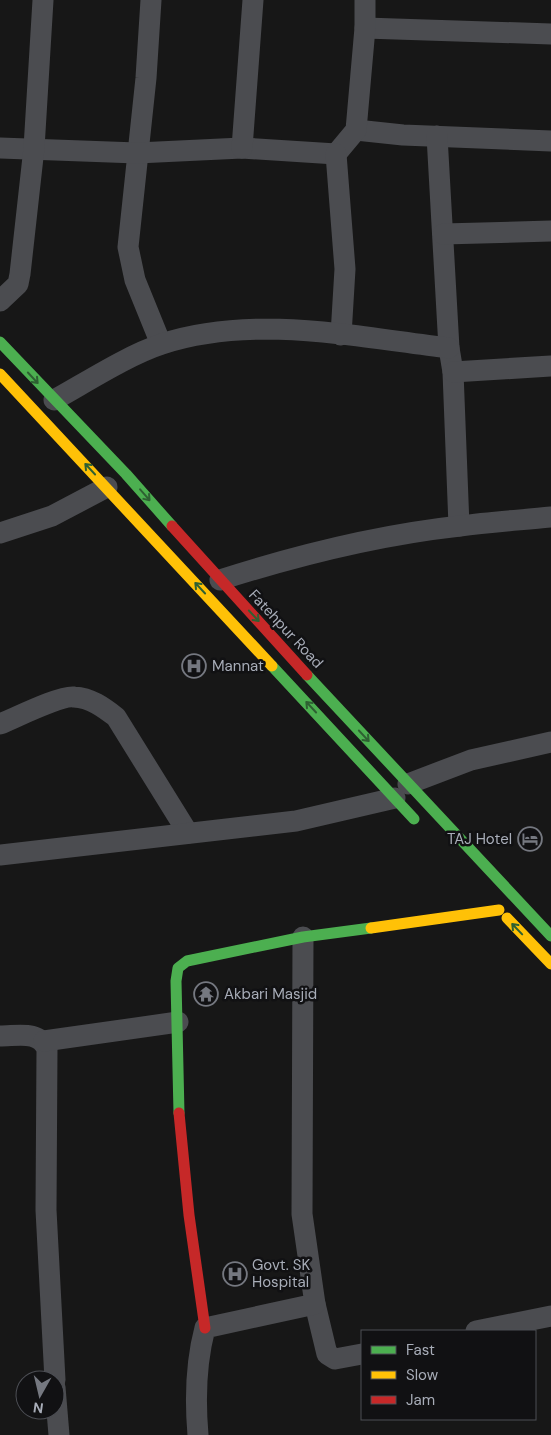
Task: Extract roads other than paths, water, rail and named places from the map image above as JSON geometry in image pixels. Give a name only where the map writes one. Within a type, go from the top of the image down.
[{"type":"street","points":[[0,301],[18,284],[20,274],[34,148],[43,0]]},
{"type":"street","points":[[151,0],[146,78],[128,247],[135,280],[161,344]]},
{"type":"street","points":[[242,148],[253,0]]},
{"type":"street","points":[[341,335],[344,269],[336,154],[356,130],[365,28],[364,0]]},
{"type":"street","points":[[365,28],[551,34]]},
{"type":"street","points":[[356,130],[551,141]]},
{"type":"street","points":[[437,136],[449,348],[453,372],[459,526]]},
{"type":"street","points":[[0,148],[137,153],[242,148],[336,154]]},
{"type":"street","points":[[443,234],[551,231]]},
{"type":"street","points":[[54,400],[161,344],[228,329],[261,328],[341,335],[449,348]]},
{"type":"street","name":"Fatehpur Road","points":[[0,342],[126,474],[402,791],[551,936]]},
{"type":"street","points":[[453,372],[551,366]]},
{"type":"street","points":[[0,374],[151,535],[402,791],[421,826]]},
{"type":"street","points":[[0,533],[52,516],[107,487]]},
{"type":"street","points":[[220,580],[258,568],[357,543],[459,526],[551,517]]},
{"type":"street","points":[[151,535],[167,520]]},
{"type":"street","points":[[0,724],[72,696],[88,699],[102,706],[116,717],[188,834]]},
{"type":"street","points":[[0,855],[296,821],[402,791],[471,760],[551,742]]},
{"type":"street","points":[[486,896],[551,964]]},
{"type":"street","points":[[198,1435],[197,1376],[200,1348],[205,1328],[192,1246],[182,1154],[178,1099],[176,980],[178,968],[187,961],[303,938],[499,910]]},
{"type":"street","points":[[303,938],[302,1214],[315,1304],[327,1354],[335,1359],[361,1354]]},
{"type":"street","points":[[44,1041],[178,1022]]},
{"type":"street","points":[[0,1036],[36,1036],[44,1041],[48,1050],[46,1210],[54,1370]]},
{"type":"street","points":[[205,1328],[315,1304]]},
{"type":"street","points":[[481,1330],[551,1316]]},
{"type":"street","points":[[58,1420],[59,1435]]},
{"type":"place","name":"Mannat","points":[[194,666]]},
{"type":"place","name":"TAJ Hotel","points":[[530,839]]},
{"type":"place","name":"Akbari Masjid","points":[[206,994]]},
{"type":"place","name":"Govt. SK Hospital","points":[[235,1274]]}]
